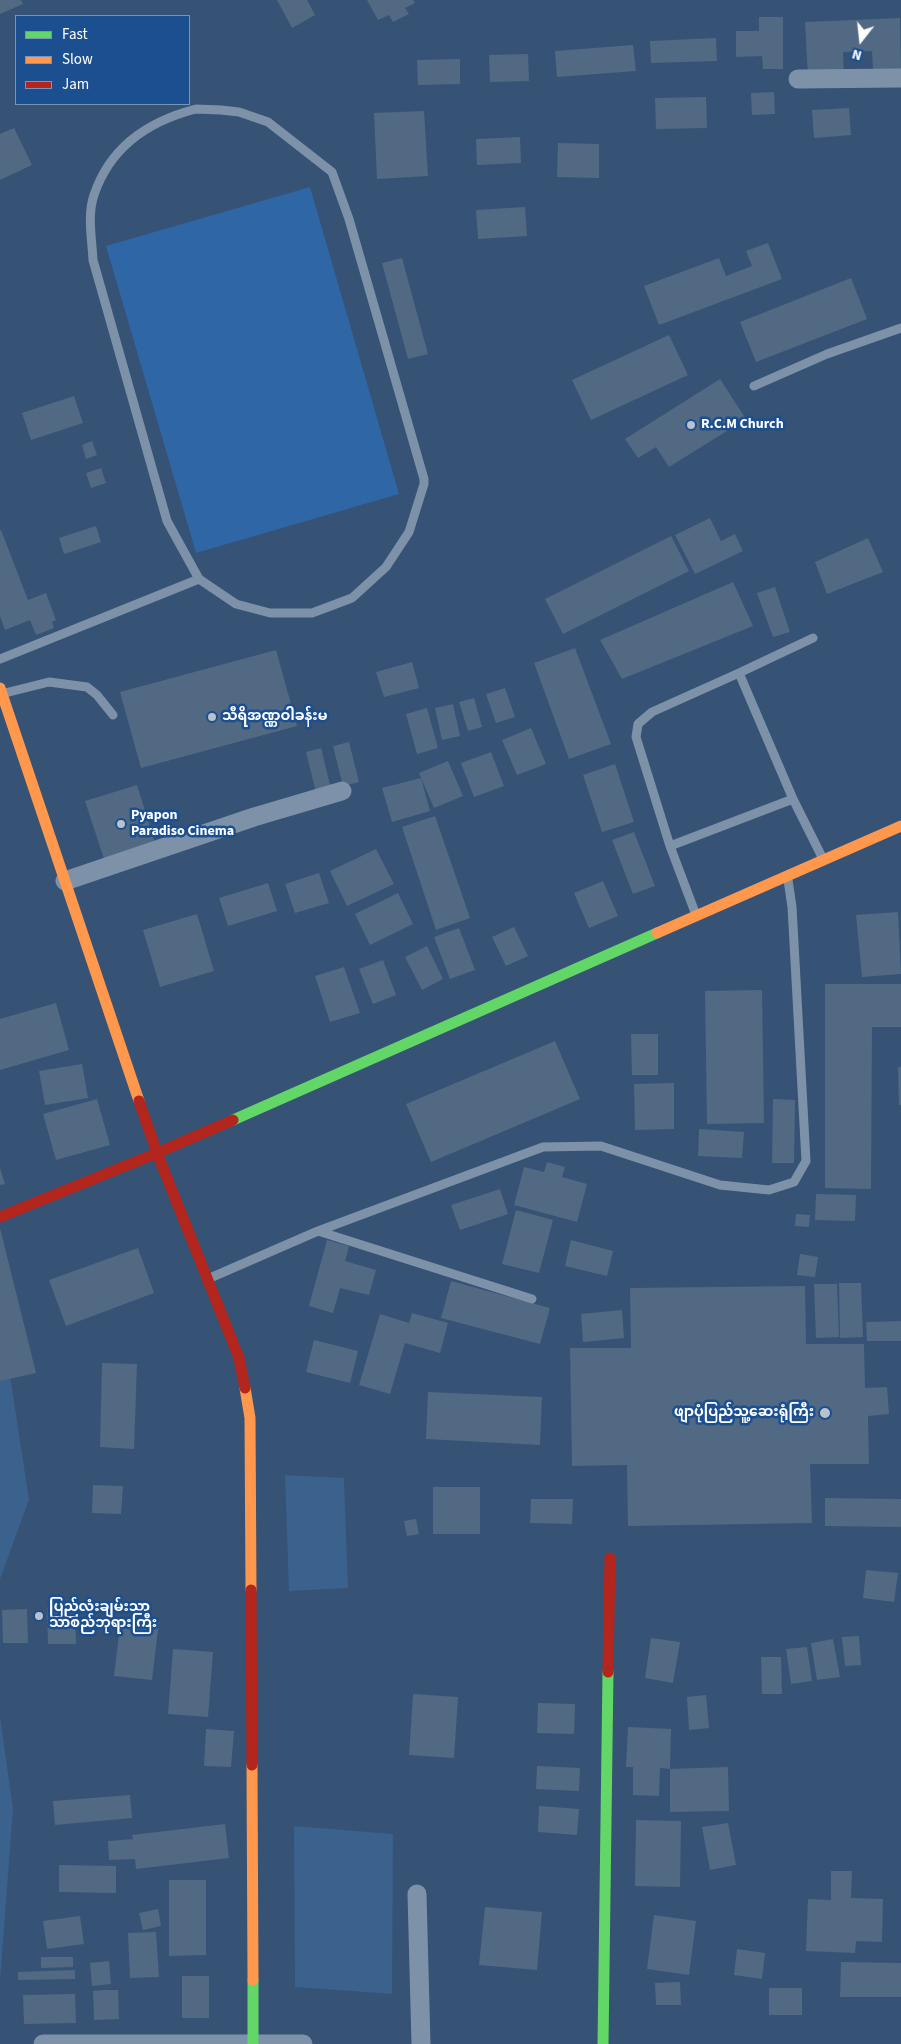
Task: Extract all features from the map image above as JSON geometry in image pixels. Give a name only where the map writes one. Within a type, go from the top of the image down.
[{"type":"main road","points":[[1,691],[157,1153],[239,1358],[250,1418],[253,2044]]},
{"type":"main road","points":[[0,1218],[157,1153],[901,826]]},
{"type":"main road","points":[[603,2044],[610,1558]]},
{"type":"street","points":[[798,79],[901,78]]},
{"type":"street","points":[[65,881],[254,817],[342,791]]},
{"type":"street","points":[[417,1894],[422,2044]]},
{"type":"street","points":[[43,2044],[303,2044]]},
{"type":"lane","points":[[196,110],[221,110],[239,112],[268,122],[332,172],[349,219],[424,484],[410,532],[386,567],[352,598],[312,613],[270,613],[236,604],[199,579],[167,521],[93,260],[91,216],[94,196],[107,168],[121,150],[146,128],[171,116],[196,110]]},
{"type":"lane","points":[[754,386],[827,354],[901,328]]},
{"type":"lane","points":[[0,659],[199,579]]},
{"type":"lane","points":[[696,915],[670,846],[636,737],[638,724],[652,712],[813,638]]},
{"type":"lane","points":[[740,673],[793,799],[824,861]]},
{"type":"lane","points":[[1,691],[48,682],[87,688],[97,695],[113,715]]},
{"type":"lane","points":[[670,846],[793,799]]},
{"type":"lane","points":[[208,1279],[318,1231],[543,1147],[601,1146],[720,1185],[769,1190],[794,1182],[806,1161],[792,907],[787,877]]},
{"type":"lane","points":[[318,1231],[532,1299]]},
{"type":"shaded area","points":[[310,187],[399,494],[196,553],[106,246]]},
{"type":"shaded area","points":[[0,1291],[2,1322],[29,1500],[0,1579]]},
{"type":"shaded area","points":[[285,1475],[344,1478],[348,1588],[289,1591]]},
{"type":"shaded area","points":[[0,1716],[13,1809],[0,1981]]},
{"type":"shaded area","points":[[294,1826],[393,1834],[392,1994],[295,1987]]},
{"type":"building","points":[[0,0],[21,0],[23,4],[0,14]]},
{"type":"building","points":[[277,0],[307,0],[315,15],[292,28]]},
{"type":"building","points":[[367,0],[413,0],[415,3],[405,8],[409,14],[393,22],[389,15],[378,20]]},
{"type":"building","points":[[759,17],[783,17],[783,69],[763,69],[762,56],[736,57],[736,31],[759,31]]},
{"type":"building","points":[[900,18],[901,70],[873,71],[872,51],[843,52],[844,75],[808,77],[805,22]]},
{"type":"building","points":[[716,38],[717,61],[651,63],[650,41]]},
{"type":"building","points":[[633,45],[636,71],[557,77],[555,51]]},
{"type":"building","points":[[528,54],[529,81],[490,82],[489,55]]},
{"type":"building","points":[[460,59],[460,84],[418,85],[417,60]]},
{"type":"building","points":[[774,92],[775,114],[752,115],[751,93]]},
{"type":"building","points":[[706,97],[707,128],[656,129],[655,98]]},
{"type":"building","points":[[849,108],[851,135],[814,138],[812,110]]},
{"type":"building","points":[[424,111],[428,176],[377,179],[374,113]]},
{"type":"building","points":[[14,128],[32,165],[0,180],[0,134]]},
{"type":"building","points":[[520,137],[521,163],[477,165],[476,139]]},
{"type":"building","points":[[558,143],[599,144],[599,178],[557,177]]},
{"type":"building","points":[[525,207],[527,236],[478,239],[476,210]]},
{"type":"building","points":[[768,243],[782,279],[659,325],[644,286],[719,258],[726,276],[752,266],[746,251]]},
{"type":"building","points":[[402,258],[428,354],[408,359],[382,263]]},
{"type":"building","points":[[851,278],[867,319],[756,362],[740,322]]},
{"type":"building","points":[[669,335],[688,375],[591,420],[572,380]]},
{"type":"building","name":"R.C.M Church","points":[[720,379],[746,419],[669,467],[656,447],[638,458],[625,439]]},
{"type":"building","points":[[74,396],[83,423],[31,440],[22,413]]},
{"type":"building","points":[[92,441],[97,455],[86,459],[82,445]]},
{"type":"building","points":[[101,468],[106,483],[91,488],[86,473]]},
{"type":"building","points":[[710,518],[721,541],[735,534],[743,551],[695,574],[675,535]]},
{"type":"building","points":[[96,526],[101,542],[64,554],[59,538]]},
{"type":"building","points":[[0,530],[28,600],[46,593],[56,620],[52,622],[54,628],[36,635],[30,620],[5,630],[0,616]]},
{"type":"building","points":[[671,536],[689,571],[563,634],[545,599]]},
{"type":"building","points":[[868,538],[883,572],[827,594],[815,562]]},
{"type":"building","points":[[733,582],[753,626],[622,679],[600,640]]},
{"type":"building","points":[[775,587],[790,632],[773,637],[757,593]]},
{"type":"building","points":[[575,648],[611,744],[569,759],[534,663]]},
{"type":"building","points":[[276,650],[297,726],[141,768],[120,692]]},
{"type":"building","points":[[412,662],[419,688],[384,697],[376,672]]},
{"type":"building","points":[[505,688],[515,717],[496,723],[486,694]]},
{"type":"building","points":[[474,698],[482,727],[468,731],[459,702]]},
{"type":"building","points":[[453,704],[460,736],[442,740],[435,708]]},
{"type":"building","points":[[427,708],[438,748],[417,754],[406,714]]},
{"type":"building","points":[[531,728],[546,764],[517,775],[502,740]]},
{"type":"building","points":[[349,742],[359,782],[343,786],[333,746]]},
{"type":"building","points":[[321,748],[331,789],[316,792],[306,752]]},
{"type":"building","points":[[491,752],[504,786],[474,797],[461,763]]},
{"type":"building","points":[[448,761],[463,796],[434,808],[419,773]]},
{"type":"building","points":[[615,764],[634,822],[602,832],[583,775]]},
{"type":"building","points":[[421,778],[430,811],[392,822],[382,788]]},
{"type":"building","name":"Pyapon Paradiso Cinema","points":[[137,785],[156,846],[105,862],[85,801]]},
{"type":"building","points":[[435,816],[470,918],[436,930],[402,827]]},
{"type":"building","points":[[634,832],[655,886],[633,894],[612,840]]},
{"type":"building","points":[[376,849],[394,884],[347,906],[330,871]]},
{"type":"building","points":[[319,873],[329,903],[295,913],[285,884]]},
{"type":"building","points":[[603,881],[618,916],[589,928],[574,893]]},
{"type":"building","points":[[268,883],[277,911],[228,926],[219,898]]},
{"type":"building","points":[[398,893],[413,924],[370,945],[355,914]]},
{"type":"building","points":[[898,912],[901,974],[862,977],[856,915]]},
{"type":"building","points":[[197,914],[214,971],[160,987],[143,930]]},
{"type":"building","points":[[514,927],[528,956],[506,966],[492,937]]},
{"type":"building","points":[[459,928],[475,970],[450,979],[434,937]]},
{"type":"building","points":[[427,946],[443,979],[422,990],[405,957]]},
{"type":"building","points":[[383,960],[396,995],[373,1004],[359,969]]},
{"type":"building","points":[[344,967],[360,1013],[330,1022],[315,976]]},
{"type":"building","points":[[825,984],[901,984],[901,1027],[872,1027],[871,1189],[825,1188]]},
{"type":"building","points":[[762,990],[764,1123],[707,1124],[705,991]]},
{"type":"building","points":[[56,1003],[69,1050],[0,1070],[0,1019]]},
{"type":"building","points":[[631,1034],[658,1034],[658,1075],[632,1075]]},
{"type":"building","points":[[555,1041],[580,1099],[431,1162],[406,1104]]},
{"type":"building","points":[[82,1064],[88,1098],[45,1105],[39,1071]]},
{"type":"building","points":[[898,1067],[901,1067],[901,1105],[899,1105]]},
{"type":"building","points":[[674,1083],[674,1129],[635,1130],[634,1084]]},
{"type":"building","points":[[97,1099],[110,1145],[56,1160],[43,1114]]},
{"type":"building","points":[[773,1099],[795,1100],[794,1163],[772,1163]]},
{"type":"building","points":[[699,1129],[744,1132],[742,1158],[698,1156]]},
{"type":"building","points":[[547,1162],[565,1167],[562,1177],[587,1184],[577,1222],[514,1205],[524,1167],[544,1172]]},
{"type":"building","points":[[0,1168],[5,1184],[0,1185]]},
{"type":"building","points":[[500,1189],[508,1214],[460,1230],[451,1205]]},
{"type":"building","points":[[816,1194],[856,1195],[855,1221],[815,1220]]},
{"type":"building","points":[[516,1210],[553,1220],[539,1273],[502,1264]]},
{"type":"building","points":[[796,1214],[810,1215],[809,1227],[795,1226]]},
{"type":"building","points":[[0,1228],[36,1373],[0,1381]]},
{"type":"building","points":[[327,1240],[349,1246],[345,1261],[376,1270],[369,1295],[340,1288],[333,1313],[309,1306]]},
{"type":"building","points":[[571,1240],[613,1251],[607,1276],[565,1266]]},
{"type":"building","points":[[138,1248],[154,1293],[66,1326],[49,1280]]},
{"type":"building","points":[[800,1254],[818,1257],[815,1277],[797,1275]]},
{"type":"building","points":[[451,1281],[550,1308],[540,1344],[441,1318]]},
{"type":"building","points":[[839,1283],[861,1283],[863,1337],[840,1338]]},
{"type":"building","points":[[814,1284],[837,1284],[839,1337],[816,1338]]},
{"type":"building","points":[[805,1286],[806,1344],[864,1344],[865,1388],[887,1387],[889,1414],[868,1416],[869,1464],[810,1464],[812,1523],[628,1526],[627,1465],[572,1466],[570,1348],[631,1348],[630,1288]]},
{"type":"building","points":[[622,1310],[624,1338],[583,1342],[581,1314]]},
{"type":"building","points":[[412,1313],[448,1323],[440,1353],[405,1343],[390,1394],[359,1385],[380,1314],[409,1323]]},
{"type":"building","points":[[901,1321],[901,1341],[867,1341],[866,1322]]},
{"type":"building","points":[[314,1340],[358,1351],[350,1383],[306,1372]]},
{"type":"building","points":[[102,1363],[137,1364],[134,1449],[100,1447]]},
{"type":"building","points":[[428,1392],[542,1397],[540,1445],[426,1439]]},
{"type":"building","points":[[93,1485],[123,1486],[121,1514],[92,1513]]},
{"type":"building","points":[[433,1487],[480,1487],[480,1534],[433,1534]]},
{"type":"building","points":[[825,1498],[901,1499],[901,1527],[825,1526]]},
{"type":"building","points":[[531,1499],[573,1499],[572,1524],[530,1523]]},
{"type":"building","points":[[416,1519],[419,1534],[407,1536],[404,1521]]},
{"type":"building","points":[[866,1570],[898,1573],[894,1602],[863,1598]]},
{"type":"building","points":[[47,1607],[75,1607],[76,1644],[48,1644]]},
{"type":"building","points":[[27,1609],[28,1643],[3,1643],[2,1610]]},
{"type":"building","points":[[121,1618],[159,1622],[152,1680],[114,1676]]},
{"type":"building","points":[[859,1636],[861,1665],[845,1666],[842,1637]]},
{"type":"building","points":[[651,1638],[680,1642],[673,1683],[645,1678]]},
{"type":"building","points":[[833,1639],[840,1677],[817,1680],[811,1643]]},
{"type":"building","points":[[807,1647],[812,1681],[791,1684],[786,1649]]},
{"type":"building","points":[[173,1649],[213,1652],[208,1717],[168,1714]]},
{"type":"building","points":[[761,1657],[781,1657],[782,1694],[762,1694]]},
{"type":"building","points":[[413,1694],[458,1697],[454,1758],[409,1755]]},
{"type":"building","points":[[706,1695],[709,1728],[689,1730],[687,1697]]},
{"type":"building","points":[[538,1703],[575,1704],[574,1734],[537,1733]]},
{"type":"building","points":[[628,1727],[671,1729],[670,1769],[660,1768],[659,1796],[633,1795],[633,1767],[626,1767]]},
{"type":"building","points":[[206,1729],[234,1731],[231,1767],[204,1766]]},
{"type":"building","points":[[537,1766],[580,1768],[579,1791],[536,1789]]},
{"type":"building","points":[[728,1767],[729,1811],[670,1812],[670,1769]]},
{"type":"building","points":[[130,1795],[132,1818],[55,1825],[53,1801]]},
{"type":"building","points":[[539,1806],[579,1809],[577,1835],[538,1832]]},
{"type":"building","points":[[636,1820],[681,1821],[680,1887],[635,1886]]},
{"type":"building","points":[[728,1823],[736,1865],[710,1870],[702,1827]]},
{"type":"building","points":[[225,1824],[229,1858],[136,1869],[135,1859],[109,1860],[108,1841],[133,1839],[132,1835]]},
{"type":"building","points":[[59,1865],[116,1866],[116,1893],[59,1892]]},
{"type":"building","points":[[831,1871],[852,1871],[851,1898],[883,1899],[882,1942],[856,1941],[855,1953],[806,1951],[808,1899],[831,1900]]},
{"type":"building","points":[[169,1880],[206,1880],[206,1955],[169,1956]]},
{"type":"building","points":[[485,1907],[542,1912],[537,1970],[479,1965]]},
{"type":"building","points":[[158,1909],[161,1926],[143,1930],[139,1913]]},
{"type":"building","points":[[654,1915],[696,1921],[689,1975],[647,1969]]},
{"type":"building","points":[[80,1916],[84,1944],[47,1949],[43,1921]]},
{"type":"building","points":[[156,1932],[159,1977],[130,1978],[128,1933]]},
{"type":"building","points":[[737,1949],[765,1953],[762,1979],[734,1975]]},
{"type":"building","points":[[41,1957],[73,1957],[73,1967],[41,1968]]},
{"type":"building","points":[[109,1961],[111,1984],[92,1986],[90,1963]]},
{"type":"building","points":[[841,1962],[901,1963],[901,1997],[840,1997]]},
{"type":"building","points":[[75,1970],[75,1979],[18,1980],[18,1972]]},
{"type":"building","points":[[182,1976],[209,1976],[209,2018],[182,2018]]},
{"type":"building","points":[[680,1982],[681,2005],[656,2005],[655,1983]]},
{"type":"building","points":[[769,1988],[802,1988],[802,2015],[769,2015]]},
{"type":"building","points":[[118,1990],[119,2019],[94,2020],[93,1991]]},
{"type":"building","points":[[75,1994],[76,2023],[24,2024],[23,1995]]},
{"type":"traffic: fast","points":[[233,1120],[657,933]]},
{"type":"traffic: fast","points":[[603,2044],[608,1672]]},
{"type":"traffic: fast","points":[[253,1980],[253,2044]]},
{"type":"traffic: slow","points":[[0,688],[139,1101]]},
{"type":"traffic: slow","points":[[657,933],[901,826]]},
{"type":"traffic: slow","points":[[245,1388],[250,1418],[251,1590]]},
{"type":"traffic: slow","points":[[252,1765],[253,1980]]},
{"type":"traffic: jam","points":[[139,1101],[157,1153],[239,1358],[245,1388]]},
{"type":"traffic: jam","points":[[0,1217],[233,1120]]},
{"type":"traffic: jam","points":[[608,1672],[610,1558]]},
{"type":"traffic: jam","points":[[251,1590],[252,1765]]},
{"type":"place","name":"R.C.M Church","points":[[691,425]]},
{"type":"place","name":"သီရိအဏ္ဏဝါခန်းမ","points":[[212,717]]},
{"type":"place","name":"Pyapon Paradiso Cinema","points":[[121,824]]},
{"type":"place","name":"ဖျာပုံပြည်သူ့ဆေးရုံကြီး","points":[[825,1413]]},
{"type":"place","name":"ပြည်လုံးချမ်းသာ သာစည်ဘုရားကြီး","points":[[39,1616]]}]
